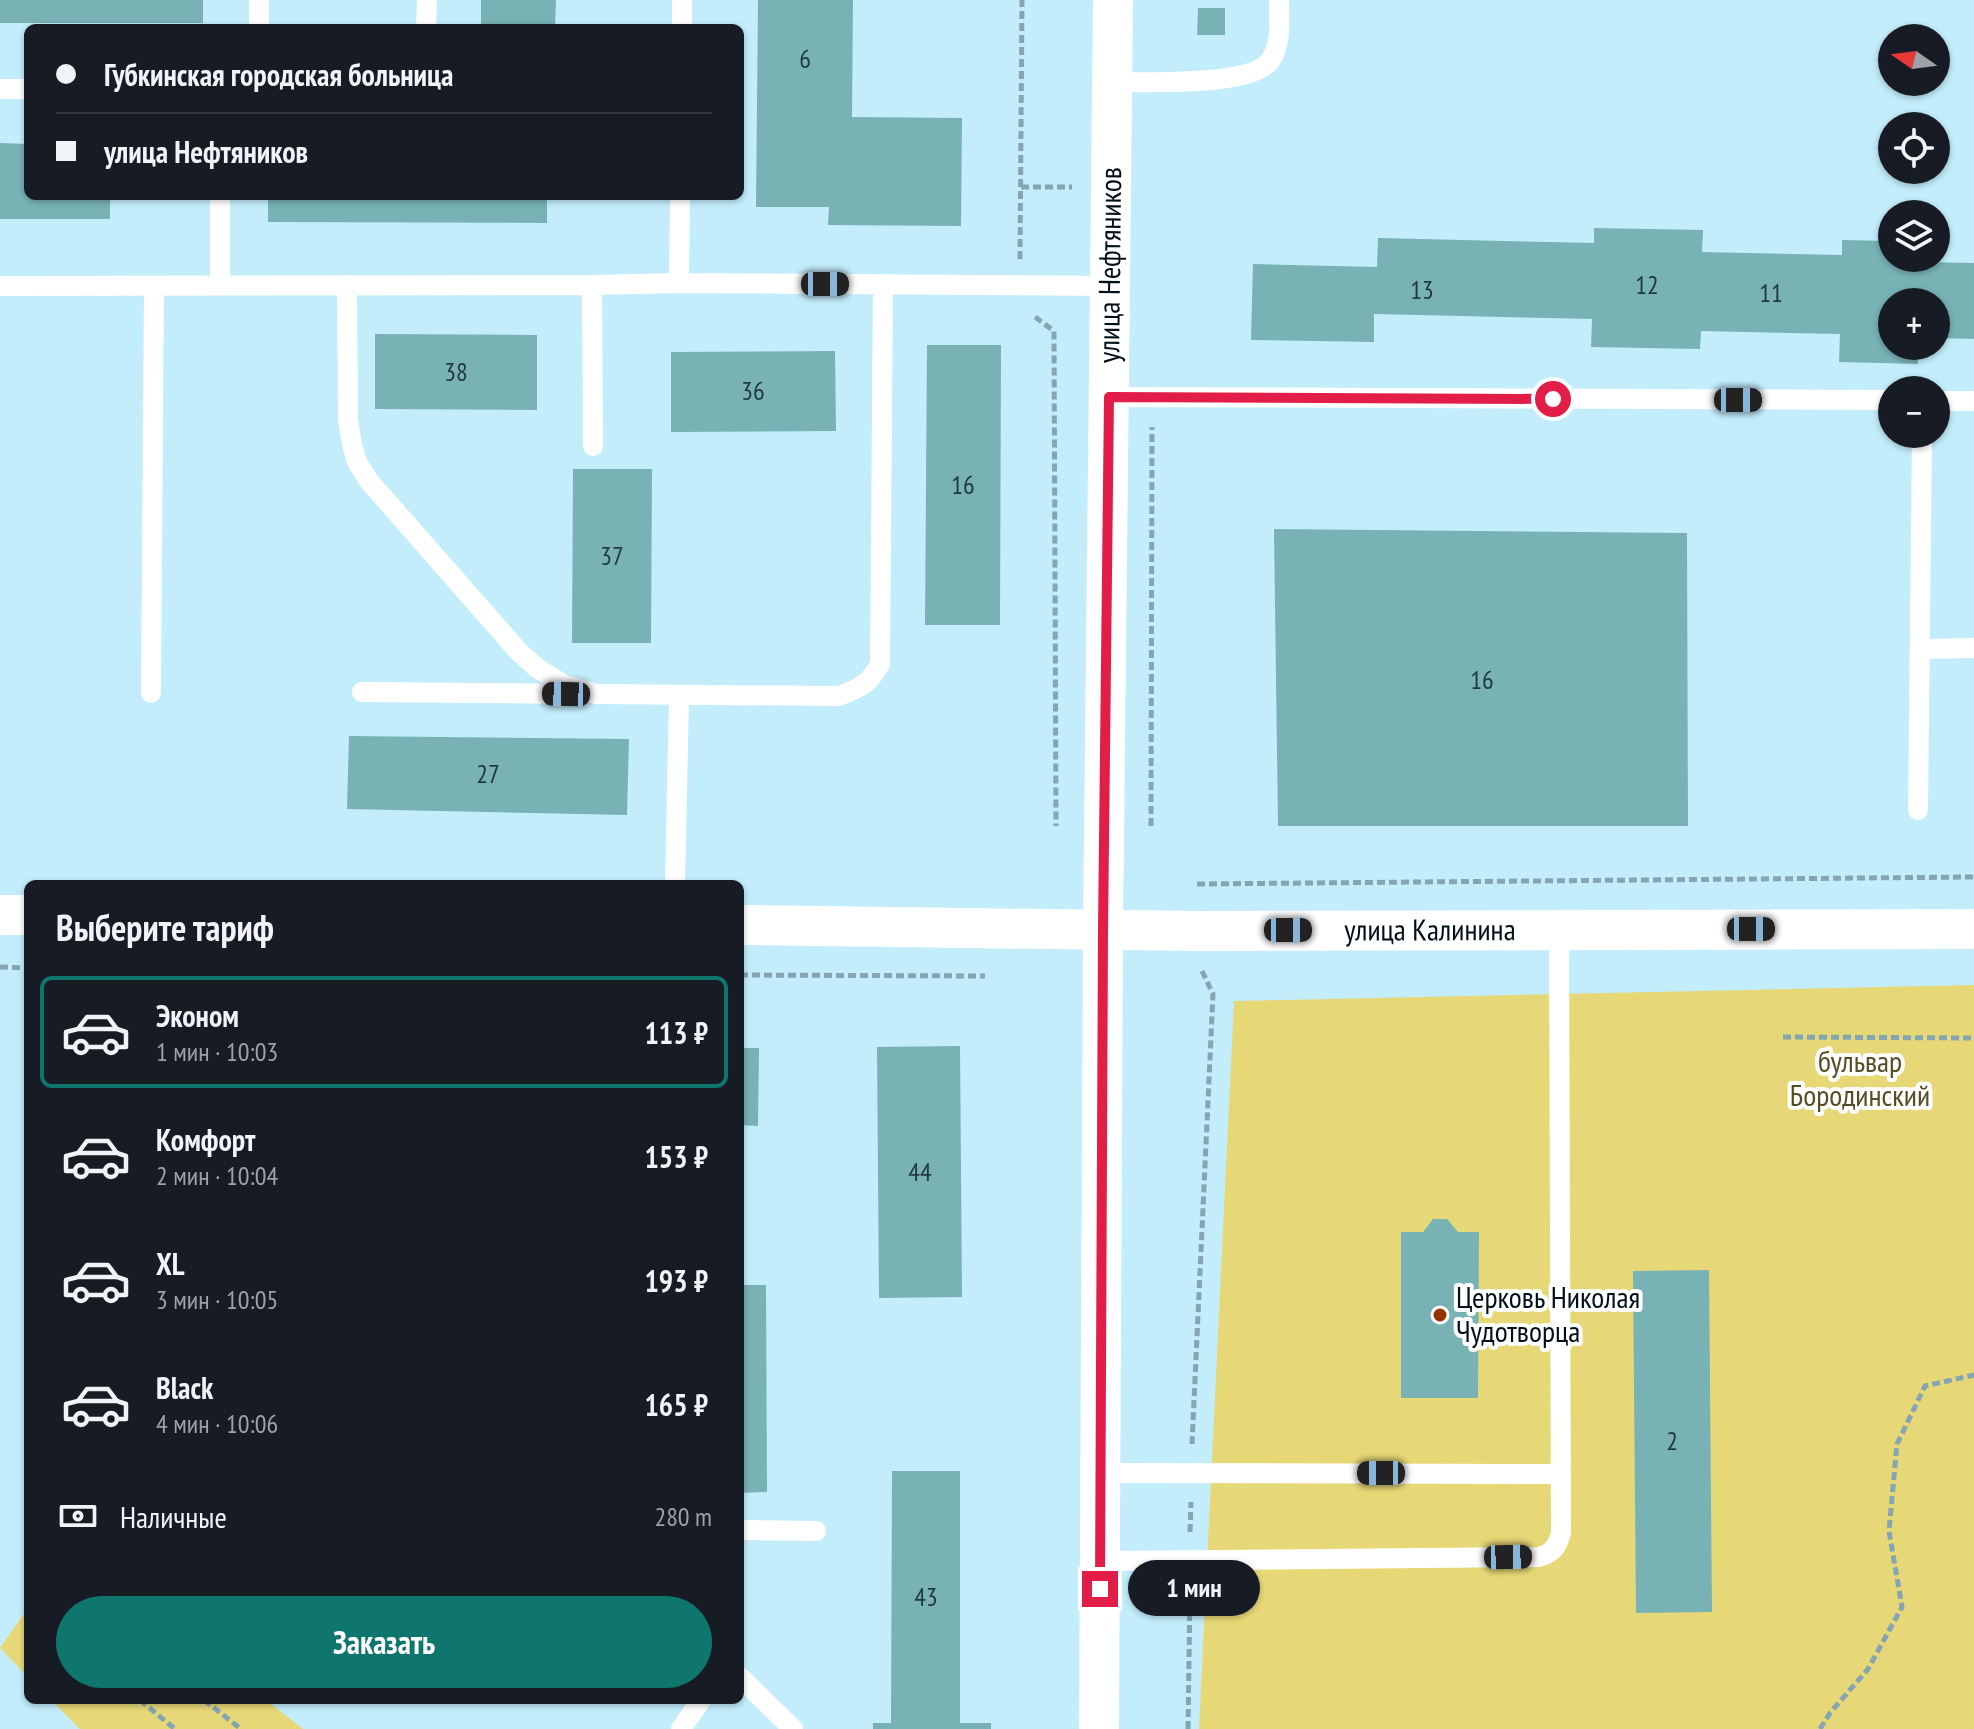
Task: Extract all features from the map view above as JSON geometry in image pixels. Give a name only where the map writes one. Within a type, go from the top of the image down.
[{"type":"street","name":"улица Нефтяников","points":[[1099,1729],[1103,930],[1113,0]]},
{"type":"street","points":[[0,915],[24,915]]},
{"type":"street","name":"улица Калинина","points":[[744,925],[1103,930],[1974,929]]},
{"type":"lane","points":[[259,0],[259,24]]},
{"type":"lane","points":[[426,24],[427,0]]},
{"type":"lane","points":[[682,0],[682,24]]},
{"type":"lane","points":[[1112,82],[1213,80],[1257,71],[1270,62],[1276,46],[1279,0]]},
{"type":"lane","points":[[0,89],[24,89]]},
{"type":"lane","points":[[220,200],[220,286]]},
{"type":"lane","points":[[679,283],[680,200]]},
{"type":"lane","points":[[0,286],[679,283],[1110,286]]},
{"type":"lane","points":[[362,692],[839,696],[856,690],[872,678],[880,664],[883,284]]},
{"type":"lane","points":[[347,285],[348,419],[357,462],[369,481],[519,652],[564,685],[596,694]]},
{"type":"lane","points":[[592,285],[593,446]]},
{"type":"lane","points":[[151,693],[154,286]]},
{"type":"lane","points":[[1109,397],[1878,400]]},
{"type":"lane","points":[[1950,401],[1974,401]]},
{"type":"lane","points":[[1918,810],[1922,448]]},
{"type":"lane","points":[[1921,649],[1974,648]]},
{"type":"lane","points":[[675,880],[679,696]]},
{"type":"lane","points":[[1100,1561],[1539,1557],[1551,1553],[1558,1545],[1561,1533],[1559,929]]},
{"type":"lane","points":[[1100,1473],[1560,1474]]},
{"type":"lane","points":[[744,1530],[816,1531]]},
{"type":"lane","points":[[744,1681],[793,1729]]},
{"type":"lane","points":[[681,1729],[698,1704]]},
{"type":"path","points":[[1022,0],[1019,316],[1034,316],[1054,331],[1056,826]]},
{"type":"path","points":[[1197,884],[1974,877]]},
{"type":"path","points":[[1188,1729],[1191,1473],[1213,994],[1198,961]]},
{"type":"path","points":[[0,967],[24,968]]},
{"type":"path","points":[[744,975],[985,976]]},
{"type":"path","points":[[1783,1037],[1974,1038]]},
{"type":"path","points":[[1820,1729],[1868,1669],[1902,1607],[1889,1531],[1897,1444],[1925,1386],[1974,1375]]},
{"type":"path","points":[[145,1704],[175,1729]]},
{"type":"path","points":[[209,1704],[241,1729]]},
{"type":"green space","name":"бульвар Бородинский","points":[[1974,985],[1974,1729],[1199,1729],[1234,1001]]},
{"type":"green space","points":[[24,1614],[24,1673],[0,1648]]},
{"type":"green space","points":[[55,1704],[271,1704],[303,1729],[80,1729]]},
{"type":"building","points":[[0,0],[203,0],[203,23],[0,23]]},
{"type":"building","points":[[481,0],[556,0],[555,24],[481,24]]},
{"type":"building","points":[[758,0],[853,0],[852,117],[962,118],[961,226],[828,225],[829,207],[756,207]]},
{"type":"building","points":[[1198,8],[1225,8],[1225,35],[1197,35]]},
{"type":"building","points":[[0,143],[24,144],[24,200],[110,200],[110,219],[0,219]]},
{"type":"building","points":[[268,200],[547,200],[547,223],[268,222]]},
{"type":"building","points":[[1594,228],[1703,230],[1702,252],[1842,255],[1842,240],[1878,241],[1878,272],[1950,272],[1950,263],[1974,263],[1974,339],[1950,338],[1950,288],[1878,288],[1878,360],[1918,360],[1918,364],[1839,362],[1840,334],[1701,331],[1700,349],[1591,347],[1592,319],[1374,314],[1374,342],[1251,340],[1253,264],[1377,267],[1378,238],[1594,243]]},
{"type":"building","points":[[375,334],[537,335],[537,410],[375,409]]},
{"type":"building","points":[[927,345],[1001,345],[1000,625],[925,625]]},
{"type":"building","points":[[835,351],[836,431],[671,432],[671,352]]},
{"type":"building","points":[[573,469],[652,469],[651,643],[572,643]]},
{"type":"building","points":[[1274,529],[1687,533],[1688,826],[1278,826]]},
{"type":"building","points":[[349,736],[629,739],[627,815],[347,809]]},
{"type":"building","points":[[960,1046],[962,1297],[879,1298],[877,1047]]},
{"type":"building","points":[[744,1048],[759,1048],[758,1126],[744,1125]]},
{"type":"building","name":"Церковь Николая Чудотворца","points":[[1433,1219],[1447,1219],[1458,1232],[1479,1232],[1478,1398],[1401,1398],[1401,1232],[1423,1232]]},
{"type":"building","points":[[1709,1270],[1712,1612],[1636,1613],[1633,1271]]},
{"type":"building","points":[[744,1285],[766,1285],[767,1492],[744,1493]]},
{"type":"building","points":[[892,1471],[960,1471],[960,1723],[991,1723],[991,1729],[873,1729],[873,1723],[891,1723]]},
{"type":"place","name":"Церковь Николая Чудотворца","points":[[1440,1315]]},
{"type":"route","points":[[1100,1589],[1109,397],[1553,399]]}]
